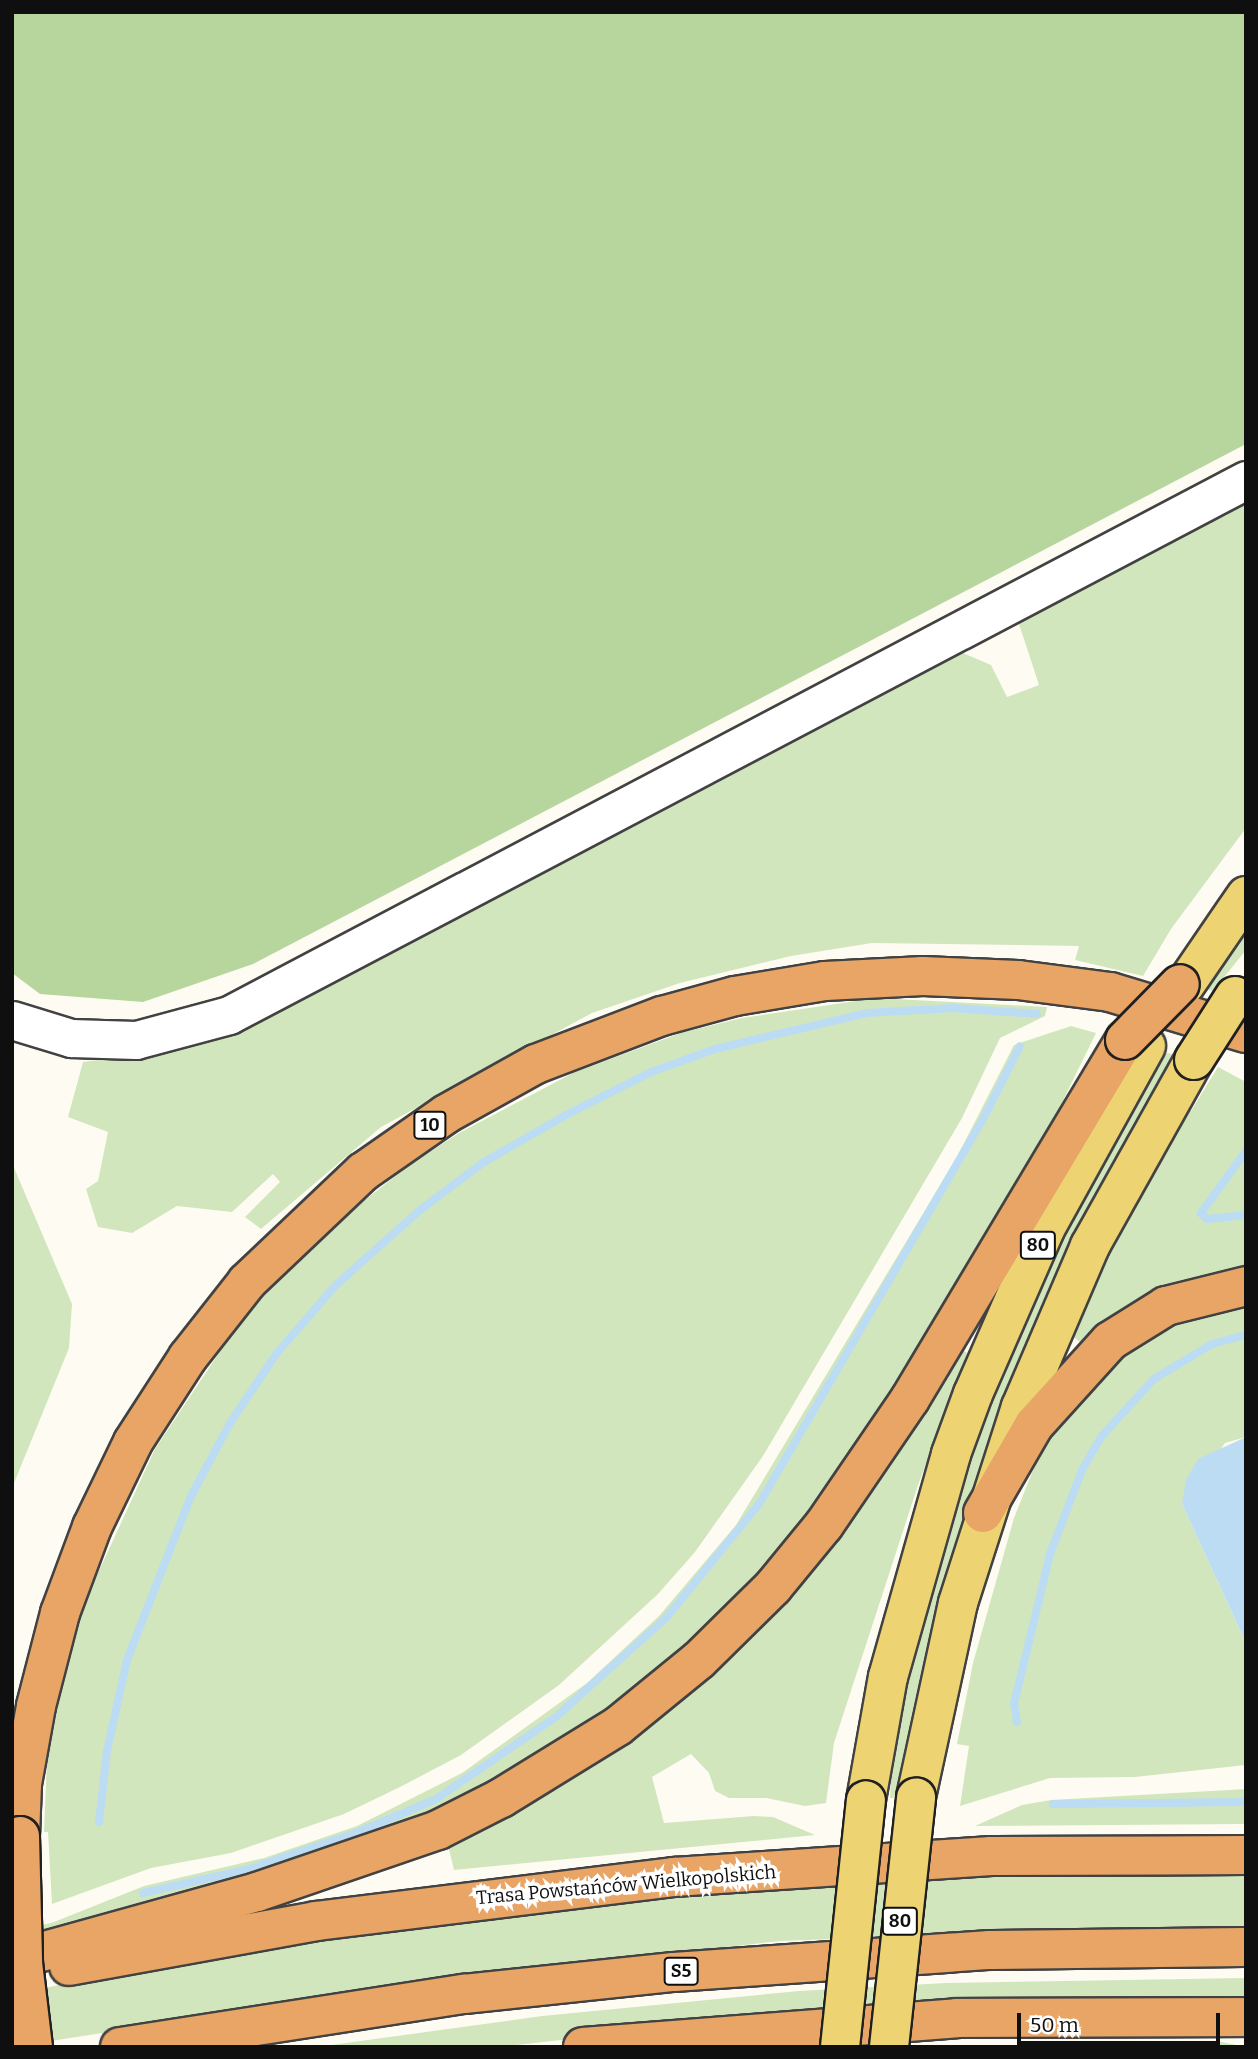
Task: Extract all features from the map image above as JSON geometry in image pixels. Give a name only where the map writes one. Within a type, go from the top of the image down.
[{"type":"highway","name":"10","points":[[33,2047],[23,1963],[20,1836],[22,1784],[36,1706],[60,1613],[92,1527],[133,1442],[188,1357],[247,1282],[363,1172],[446,1114],[536,1065],[663,1016],[735,996],[825,981],[923,976],[1018,980],[1110,992],[1246,1033]]},
{"type":"highway","points":[[12,1960],[257,1892],[438,1830],[501,1798],[618,1726],[699,1660],[773,1587],[832,1514],[910,1399],[1135,1043],[1187,979]]},
{"type":"highway","points":[[983,1513],[1034,1425],[1110,1341],[1166,1306],[1246,1286]]},
{"type":"highway","name":"Trasa Powstańców Wielkopolskich","points":[[12,1977],[316,1921],[674,1877],[991,1856],[1246,1855]]},
{"type":"highway","name":"S5","points":[[120,2047],[464,1994],[674,1972],[990,1950],[1246,1947]]},
{"type":"highway","points":[[583,2047],[957,2018],[1082,2015],[1237,2020]]},
{"type":"main road","points":[[1187,979],[1246,896]]},
{"type":"main road","name":"80","points":[[889,2047],[916,1797],[941,1669],[983,1513],[1025,1395],[1090,1246],[1195,1060],[1240,988]]},
{"type":"main road","name":"80","points":[[840,2047],[866,1800],[888,1677],[968,1406],[1045,1229],[1135,1043]]},
{"type":"street","points":[[12,1020],[71,1038],[136,1040],[229,1015],[1246,480]]},
{"type":"green space","points":[[12,12],[1246,12],[1246,444],[253,964],[143,1002],[40,994],[12,973]]},
{"type":"green space","points":[[1246,496],[1246,828],[1171,929],[1143,976],[1075,960],[1079,946],[872,943],[791,956],[680,983],[592,1013],[381,1127],[261,1229],[245,1217],[280,1182],[273,1174],[232,1212],[177,1206],[132,1233],[98,1227],[86,1189],[98,1181],[108,1132],[68,1117],[83,1062],[174,1050],[217,1036],[498,890],[624,832],[963,653],[991,665],[1007,697],[1039,685],[1019,624],[1034,607]]},
{"type":"green space","points":[[1246,928],[1246,950],[1213,991],[1206,989]]},
{"type":"green space","points":[[876,998],[1047,1007],[1045,1016],[1000,1038],[962,1118],[763,1456],[695,1552],[658,1594],[559,1685],[461,1755],[402,1786],[344,1814],[231,1853],[151,1868],[52,1904],[48,1832],[44,1832],[47,1759],[61,1683],[87,1597],[155,1449],[233,1332],[283,1274],[346,1215],[407,1167],[459,1133],[575,1072],[681,1033],[742,1018]]},
{"type":"green space","points":[[1071,1026],[1096,1033],[1029,1170],[945,1316],[790,1545],[653,1681],[453,1808],[82,1931],[12,1933],[54,1922],[144,1886],[264,1858],[357,1826],[462,1773],[587,1683],[659,1616],[736,1525],[957,1157],[1014,1045]]},
{"type":"green space","points":[[1167,1053],[1173,1054],[943,1595],[897,1798],[890,1798],[892,1754],[909,1668],[971,1447],[1029,1300],[1144,1080]]},
{"type":"green space","points":[[1218,1067],[1246,1082],[1246,1271],[1084,1345],[1071,1335],[1095,1281],[1186,1108],[1191,1111]]},
{"type":"green space","points":[[12,1163],[72,1304],[69,1348],[12,1488]]},
{"type":"green space","points":[[1246,1305],[1246,1437],[1225,1443],[1182,1504],[1246,1643],[1246,1765],[1135,1777],[1050,1778],[960,1806],[969,1746],[957,1744],[973,1663],[1014,1518],[1037,1460],[1054,1431],[1127,1351],[1193,1316]]},
{"type":"green space","points":[[961,1349],[967,1353],[917,1488],[834,1743],[826,1803],[805,1806],[766,1798],[729,1798],[715,1791],[709,1773],[691,1754],[652,1777],[664,1823],[773,1817],[815,1835],[454,1870],[448,1845],[522,1808],[640,1729]]},
{"type":"green space","points":[[1246,1789],[1246,1824],[975,1826],[1022,1805],[1051,1800]]},
{"type":"green space","points":[[981,1874],[1246,1875],[1246,1931],[1128,1928],[780,1941],[458,1978],[12,2047],[12,1995],[92,1978],[310,1942],[538,1913],[752,1890]]},
{"type":"green space","points":[[1246,1978],[1246,2005],[650,2030],[498,2047],[317,2047],[542,2016],[799,1991],[946,1983]]},
{"type":"green space","points":[[1217,2041],[1246,2047],[977,2047],[1068,2043]]},
{"type":"water","points":[[1246,1437],[1246,1643],[1182,1504],[1186,1480],[1198,1459]]},
{"type":"waterway","points":[[99,1822],[107,1751],[127,1660],[190,1498],[230,1423],[277,1353],[336,1285],[420,1210],[484,1162],[566,1115],[651,1072],[715,1049],[867,1013],[953,1008],[1037,1014]]},
{"type":"waterway","points":[[143,1893],[249,1869],[356,1833],[436,1799],[557,1716],[666,1618],[759,1504],[981,1123],[1020,1046]]},
{"type":"waterway","points":[[1246,1151],[1201,1213],[1207,1219],[1246,1215]]},
{"type":"waterway","points":[[1017,1722],[1014,1704],[1050,1554],[1082,1470],[1101,1437],[1154,1379],[1212,1344],[1246,1335]]},
{"type":"waterway","points":[[1053,1804],[1246,1802]]}]
